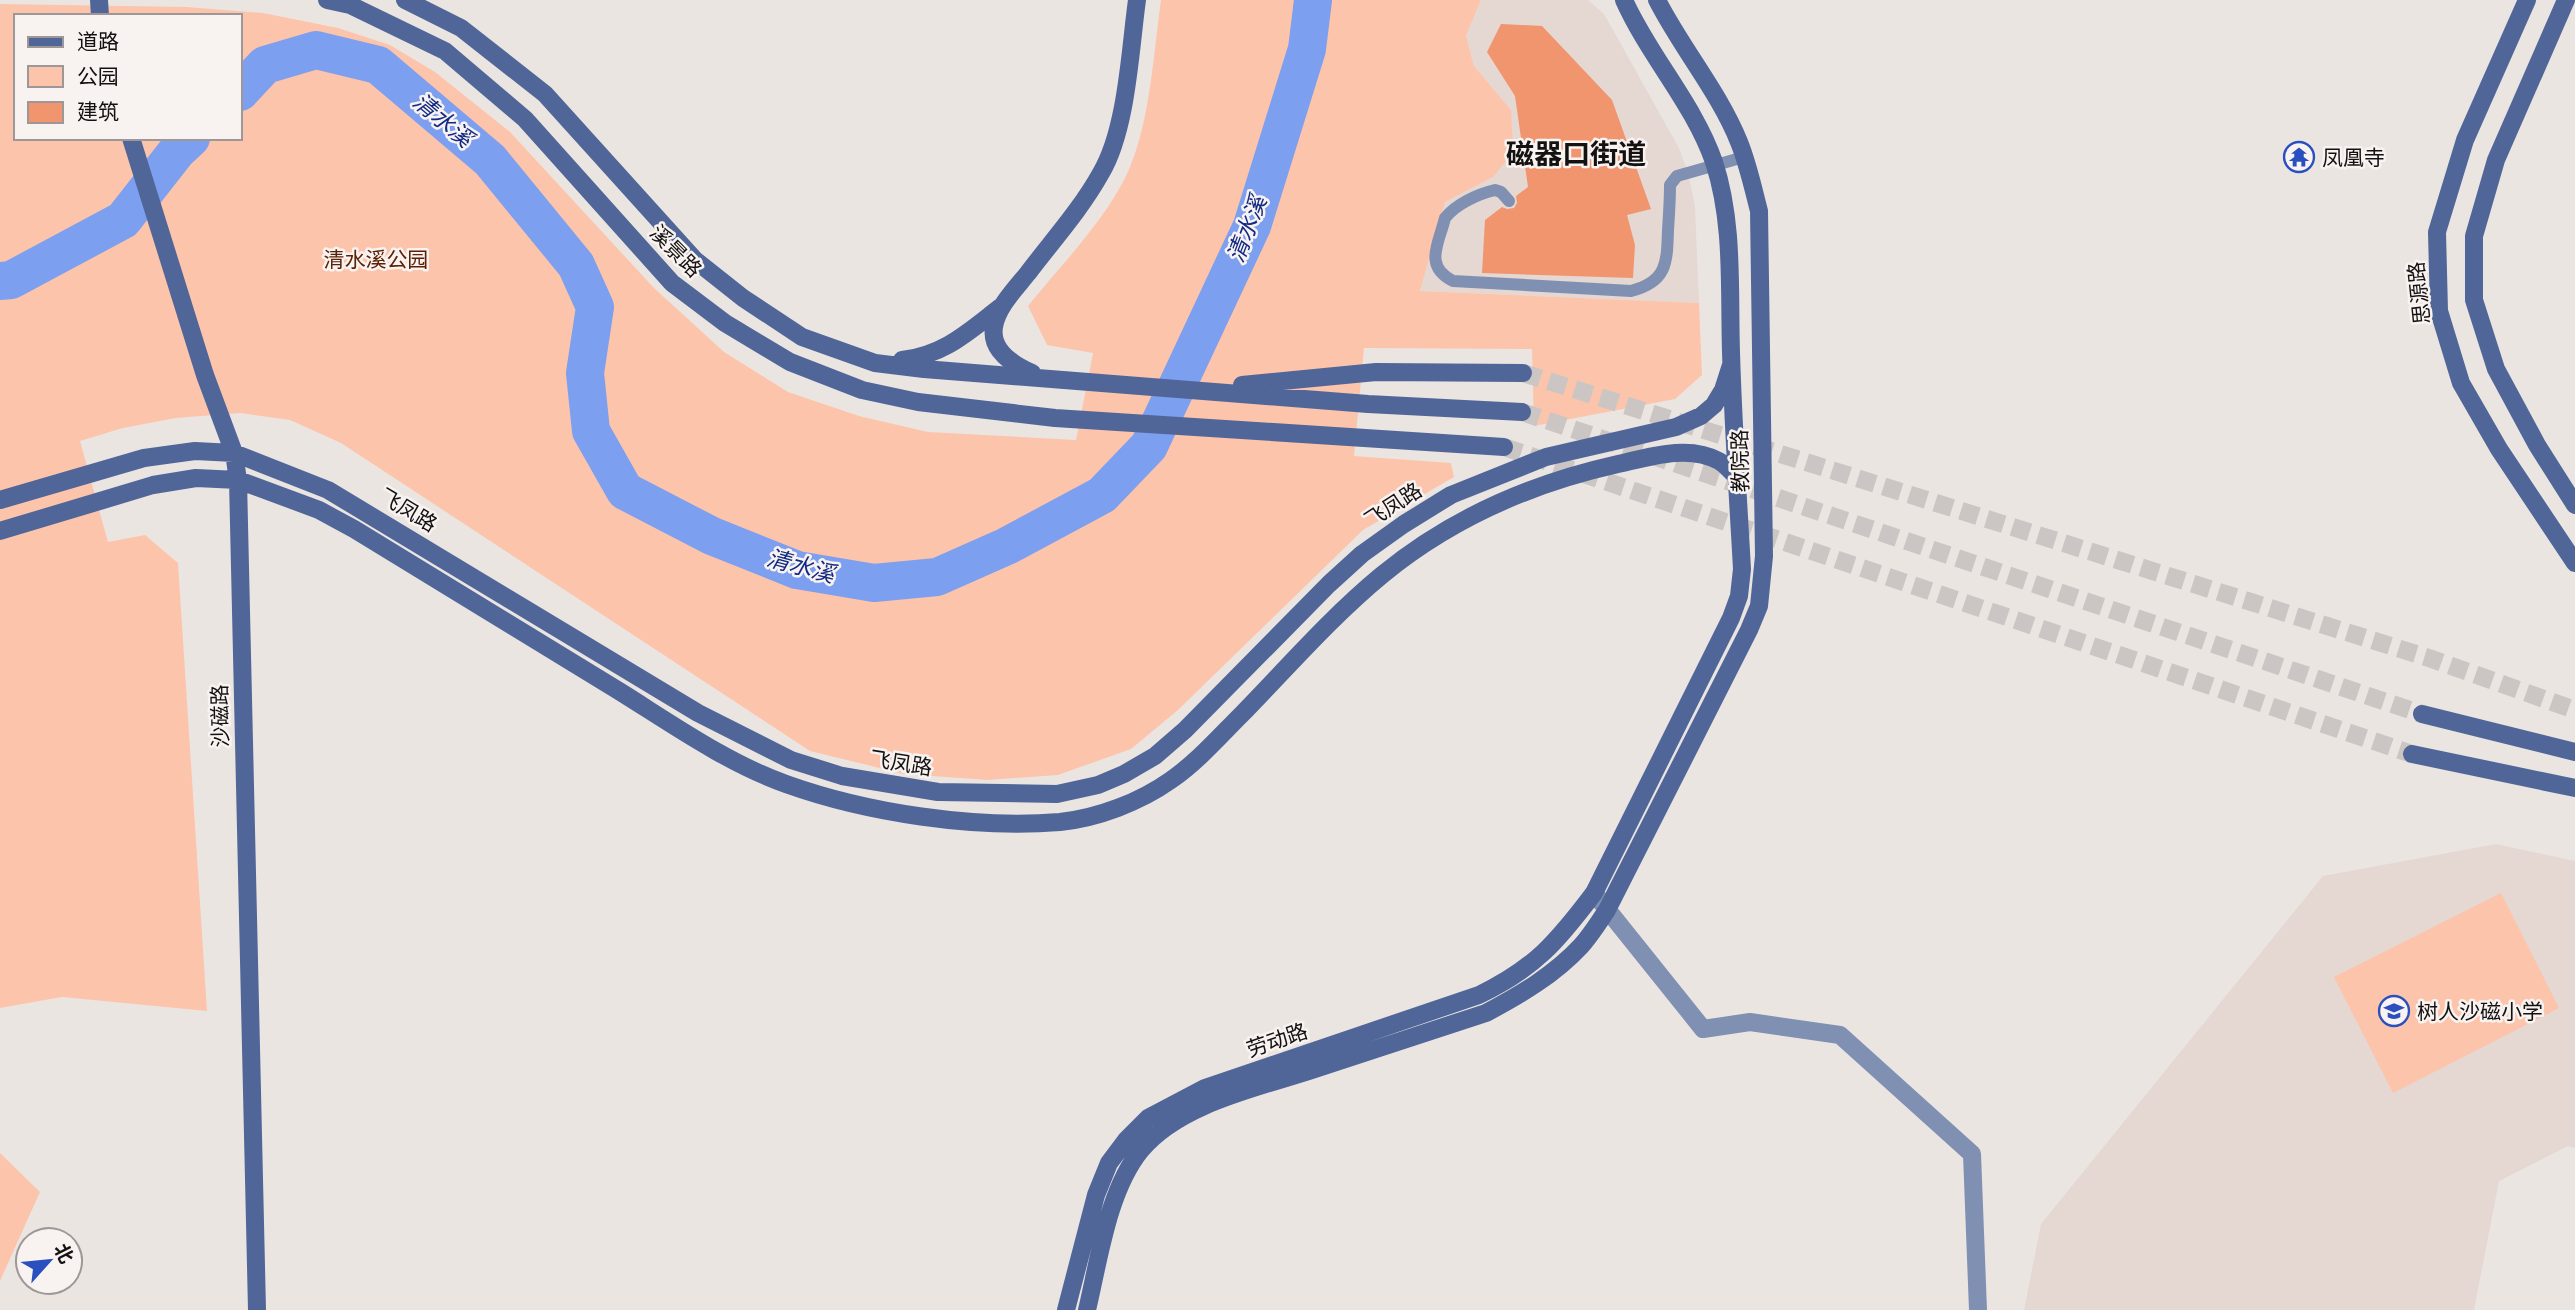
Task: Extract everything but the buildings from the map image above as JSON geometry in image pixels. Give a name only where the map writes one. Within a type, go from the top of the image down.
[{"type":"main road","name":"溪景路","points":[[327,0],[350,5],[444,51],[525,119],[672,283],[725,323],[790,362],[862,390],[918,402],[1055,418],[1504,447]]},
{"type":"main road","name":"溪景路","points":[[405,0],[461,28],[545,94],[695,260],[743,298],[802,337],[875,363],[1197,389]]},
{"type":"main road","points":[[1042,378],[1016,366],[1002,353],[994,340],[994,326],[1004,304],[1086,197],[1103,170],[1115,136],[1124,96],[1137,0]]},
{"type":"main road","name":"教院路","points":[[1594,893],[1731,618],[1739,596],[1742,569],[1731,365],[1727,222],[1722,190],[1697,125],[1624,0]]},
{"type":"main road","name":"教院路","points":[[1607,910],[1759,606],[1764,556],[1759,211],[1744,156],[1723,109],[1657,0]]},
{"type":"main road","name":"思源路","points":[[2527,0],[2465,140],[2437,232],[2439,311],[2461,383],[2499,449],[2575,563]]},
{"type":"main road","points":[[2566,0],[2496,160],[2474,236],[2474,300],[2496,369],[2537,445],[2575,505]]},
{"type":"main road","name":"沙磁路","points":[[132,140],[205,375],[234,453],[238,481],[257,1310]]},
{"type":"main road","points":[[875,363],[924,357],[946,348],[1004,304]]},
{"type":"main road","name":"飞凤路","points":[[0,500],[144,458],[195,451],[234,453],[282,470],[348,501],[698,713],[791,760],[842,776],[939,792],[1057,794],[1098,785],[1155,756],[1185,730],[1337,577],[1362,554],[1404,524],[1451,495],[1546,457],[1675,427],[1701,416],[1714,405],[1723,390],[1731,365]]},
{"type":"main road","points":[[1197,389],[1376,372],[1523,373]]},
{"type":"main road","points":[[1197,389],[1368,404],[1522,412]]},
{"type":"main road","points":[[0,531],[153,485],[196,478],[238,481],[319,509],[686,732],[782,783],[874,808],[981,823],[1028,823],[1065,821],[1104,813],[1138,799],[1170,781],[1201,755],[1349,604],[1383,575],[1421,546],[1507,499],[1591,470],[1673,453],[1699,454],[1720,461],[1737,477]]},
{"type":"main road","points":[[2422,714],[2575,752]]},
{"type":"main road","points":[[2412,754],[2575,788]]},
{"type":"main road","name":"劳动路","points":[[1066,1310],[1096,1195],[1109,1163],[1127,1139],[1149,1118],[1205,1088],[1479,995],[1512,979],[1541,956],[1568,928],[1594,893]]},
{"type":"main road","name":"劳动路","points":[[1087,1310],[1112,1206],[1140,1151],[1158,1132],[1209,1104],[1486,1013],[1521,995],[1550,974],[1581,946],[1607,910]]},
{"type":"street","points":[[1594,893],[1703,1029],[1750,1022],[1840,1035],[1972,1154],[1978,1310]]},
{"type":"lane","points":[[1509,201],[1501,192],[1495,190],[1455,207],[1446,218],[1434,259],[1440,272],[1453,281],[1553,281],[1631,291],[1650,284],[1664,270],[1667,262],[1670,185],[1673,179],[1744,156]]},
{"type":"shaded area","points":[[1481,0],[1588,0],[1604,14],[1679,148],[1689,176],[1695,207],[1699,303],[1420,291],[1445,202],[1493,177],[1511,110],[1474,66],[1466,36]]},
{"type":"shaded area","name":"树人沙磁小学","points":[[2496,844],[2575,861],[2575,1148],[2568,1146],[2499,1181],[2474,1310],[2024,1310],[2041,1224],[2323,876]]},
{"type":"green space","name":"清水溪公园","points":[[1161,0],[1481,0],[1466,36],[1474,66],[1511,110],[1513,152],[1493,177],[1445,202],[1420,291],[1699,303],[1702,375],[1675,399],[1534,426],[1532,349],[1364,348],[1354,456],[1451,463],[1454,477],[1363,530],[1178,710],[1131,749],[1058,775],[988,780],[904,774],[810,751],[341,443],[290,420],[240,413],[176,418],[123,428],[80,441],[108,542],[145,535],[178,563],[207,1011],[62,997],[0,1008],[0,4],[187,7],[263,13],[338,28],[390,45],[435,72],[510,132],[654,288],[724,352],[788,392],[859,416],[928,432],[1076,440],[1093,353],[1047,345],[1028,306],[1092,228],[1125,178],[1140,137],[1153,68]]},
{"type":"green space","points":[[2501,893],[2559,1008],[2393,1093],[2334,977]]},
{"type":"green space","points":[[0,1153],[40,1192],[25,1226],[14,1226],[14,1250],[0,1281]]},
{"type":"waterway","name":"清水溪","points":[[242,90],[265,65],[316,50],[378,65],[490,160],[576,265],[595,307],[585,373],[591,431],[625,491],[712,536],[797,570],[874,583],[937,577],[1007,546],[1102,495],[1149,446],[1252,226],[1307,49],[1313,0]]},
{"type":"waterway","name":"清水溪","points":[[0,281],[11,280],[123,220],[177,151],[189,140]]},
{"type":"tunnel","points":[[1523,373],[2429,658],[2575,710]]},
{"type":"tunnel","points":[[1522,412],[2422,714]]},
{"type":"tunnel","points":[[1504,447],[2412,754]]},
{"type":"place","name":"凤凰寺","points":[[2299,157]]},
{"type":"place","name":"树人沙磁小学","points":[[2394,1011]]},
{"type":"district","name":"磁器口街道","points":[[1576,154]]}]
